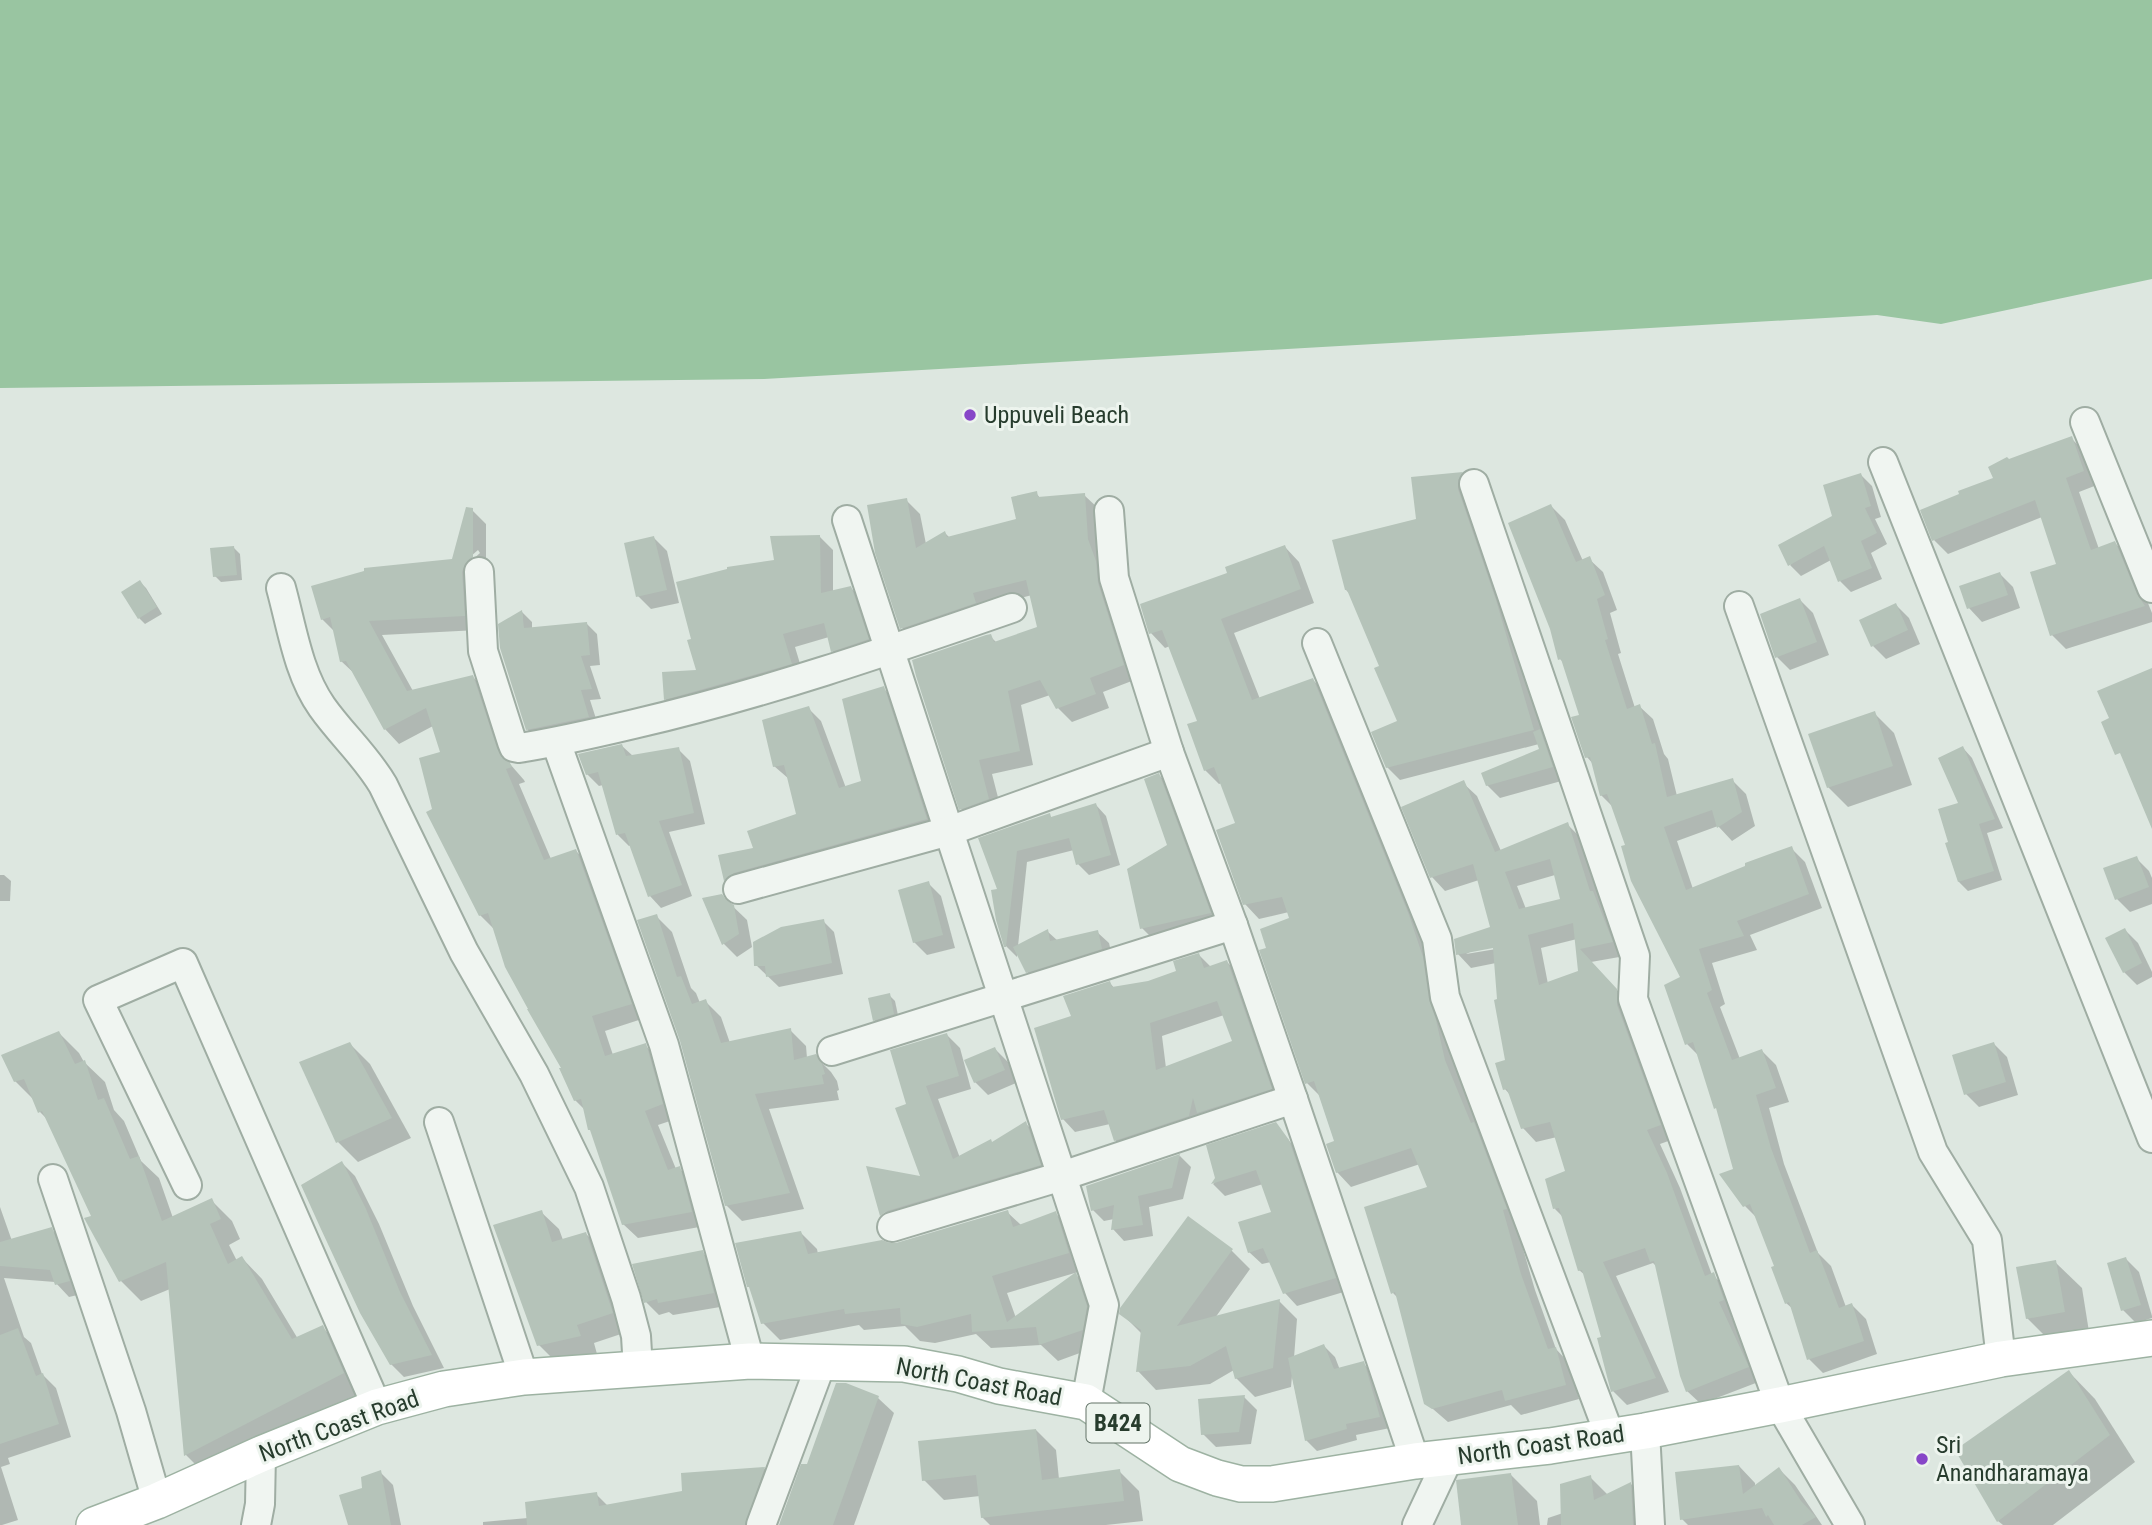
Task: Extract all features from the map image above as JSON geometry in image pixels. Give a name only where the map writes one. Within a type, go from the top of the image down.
[{"type":"main road","name":"North Coast Road","points":[[94,1525],[158,1501],[261,1454],[377,1407],[444,1389],[524,1377],[750,1361],[904,1364],[958,1374],[999,1386],[1086,1402],[1180,1464],[1217,1478],[1241,1483],[1272,1484],[1645,1431],[2001,1359],[2152,1338]]},
{"type":"street","points":[[2085,422],[2152,589]]},
{"type":"street","points":[[1883,462],[2152,1138]]},
{"type":"street","points":[[1474,484],[1634,956],[1633,999],[1780,1405],[1850,1525]]},
{"type":"street","points":[[1109,511],[1114,578],[1169,752],[1293,1099],[1432,1460],[1417,1525]]},
{"type":"street","points":[[847,520],[1104,1305],[1086,1402]]},
{"type":"street","points":[[479,572],[483,651],[512,742],[514,747],[519,748],[703,708],[890,651],[1013,608]]},
{"type":"street","points":[[281,588],[306,679],[322,708],[372,767],[383,785],[464,953],[534,1074],[589,1187],[626,1298],[636,1336],[638,1369]]},
{"type":"street","points":[[1739,606],[1933,1152],[1987,1240],[2001,1359]]},
{"type":"street","points":[[1317,643],[1437,939],[1445,997],[1610,1436]]},
{"type":"street","points":[[556,742],[664,1045],[750,1361]]},
{"type":"street","points":[[738,889],[949,831],[1169,752]]},
{"type":"street","points":[[832,1051],[1233,925]]},
{"type":"street","points":[[187,1185],[98,1000],[183,963],[377,1407]]},
{"type":"street","points":[[892,1227],[1062,1176],[1293,1099]]},
{"type":"street","points":[[439,1122],[524,1377]]},
{"type":"street","points":[[52,1179],[131,1411],[158,1501]]},
{"type":"street","points":[[761,1525],[822,1362]]},
{"type":"street","points":[[1645,1431],[1650,1525]]},
{"type":"street","points":[[257,1525],[261,1454]]},
{"type":"shaded area","points":[[0,0],[2152,0],[2152,279],[1941,324],[1877,315],[764,379],[0,388]]},
{"type":"building","points":[[2072,436],[2084,471],[2066,478],[2091,550],[2115,541],[2137,594],[2145,606],[2050,636],[2030,572],[2056,564],[2035,500],[1932,541],[1920,510],[1959,494],[1958,491],[1993,478],[1988,467],[2007,457],[2009,459]]},
{"type":"building","points":[[1463,472],[1458,480],[1458,489],[1496,600],[1534,730],[1386,768],[1371,732],[1397,721],[1374,668],[1379,666],[1345,590],[1332,540],[1416,519],[1411,477]]},
{"type":"building","points":[[1861,473],[1871,506],[1865,508],[1877,533],[1861,541],[1872,568],[1838,582],[1824,546],[1788,566],[1778,545],[1832,516],[1823,485]]},
{"type":"building","points":[[1037,491],[1038,497],[1085,493],[1088,539],[1096,561],[1098,583],[1124,665],[1090,678],[1096,694],[1056,709],[1040,680],[1008,691],[1020,751],[979,760],[989,799],[959,810],[912,660],[986,635],[991,634],[994,642],[1037,627],[1026,580],[973,593],[976,603],[900,629],[875,553],[867,505],[907,498],[916,548],[945,531],[947,537],[1016,519],[1011,497]]},
{"type":"building","points":[[1551,504],[1576,562],[1590,556],[1605,595],[1597,599],[1608,639],[1605,640],[1627,709],[1640,704],[1652,744],[1655,743],[1667,797],[1733,778],[1742,812],[1717,828],[1712,810],[1664,827],[1686,890],[1745,866],[1745,863],[1792,846],[1809,894],[1737,921],[1744,936],[1699,949],[1712,990],[1707,993],[1732,1060],[1762,1049],[1776,1088],[1756,1095],[1771,1148],[1810,1253],[1817,1250],[1839,1308],[1852,1303],[1864,1341],[1807,1360],[1789,1302],[1785,1304],[1771,1267],[1774,1266],[1750,1204],[1743,1207],[1719,1174],[1733,1169],[1716,1108],[1714,1109],[1693,1042],[1685,1045],[1664,985],[1680,977],[1631,881],[1621,846],[1625,845],[1607,794],[1600,796],[1590,757],[1585,758],[1571,717],[1579,715],[1561,659],[1558,660],[1550,629],[1508,523]]},
{"type":"building","points":[[466,507],[473,508],[473,557],[465,564],[462,572],[465,616],[369,621],[407,691],[473,675],[497,748],[503,759],[512,767],[506,769],[544,860],[576,849],[632,1004],[592,1016],[605,1056],[646,1043],[663,1104],[645,1111],[668,1170],[680,1166],[692,1212],[622,1225],[588,1130],[581,1099],[574,1101],[561,1068],[505,967],[488,913],[479,916],[426,812],[432,809],[419,758],[440,752],[426,708],[384,730],[346,661],[340,662],[330,617],[321,620],[311,586],[364,571],[364,568],[452,559]]},
{"type":"building","points":[[820,535],[821,593],[851,586],[869,639],[831,652],[824,623],[783,634],[792,664],[664,700],[662,672],[696,670],[687,640],[691,639],[676,582],[727,567],[774,560],[770,536]]},
{"type":"building","points":[[654,536],[667,590],[636,597],[624,543]]},
{"type":"building","points":[[1285,545],[1301,589],[1221,619],[1252,700],[1313,678],[1409,915],[1423,957],[1429,999],[1445,1060],[1471,1123],[1474,1122],[1507,1209],[1503,1210],[1521,1274],[1548,1349],[1556,1347],[1566,1385],[1505,1401],[1502,1390],[1432,1409],[1424,1404],[1395,1292],[1391,1294],[1364,1207],[1427,1187],[1411,1148],[1336,1173],[1326,1144],[1334,1141],[1314,1081],[1305,1084],[1259,950],[1266,948],[1260,929],[1289,918],[1282,897],[1243,905],[1216,830],[1235,823],[1214,767],[1204,771],[1187,724],[1197,721],[1162,630],[1149,634],[1140,604],[1227,573],[1225,567]]},
{"type":"building","points":[[234,546],[237,575],[213,577],[210,548]]},
{"type":"building","points":[[2000,572],[2008,595],[1967,609],[1959,586]]},
{"type":"building","points":[[140,580],[157,607],[138,619],[121,592]]},
{"type":"building","points":[[1800,598],[1817,642],[1775,658],[1760,614]]},
{"type":"building","points":[[1896,603],[1908,630],[1871,647],[1859,620]]},
{"type":"building","points":[[522,610],[524,628],[587,622],[590,655],[581,656],[592,689],[581,690],[589,717],[526,730],[500,648],[498,624]]},
{"type":"building","points":[[2152,668],[2152,829],[2120,753],[2115,755],[2101,722],[2109,718],[2097,691]]},
{"type":"building","points":[[884,686],[927,819],[734,873],[724,881],[718,855],[753,848],[747,831],[796,814],[784,765],[773,767],[762,720],[809,706],[839,788],[861,781],[842,699]]},
{"type":"building","points":[[1875,711],[1893,766],[1827,788],[1808,734]]},
{"type":"building","points":[[1540,729],[1553,767],[1486,786],[1481,773],[1539,749],[1533,732]]},
{"type":"building","points":[[622,744],[626,756],[679,747],[694,813],[659,821],[682,885],[648,897],[625,833],[616,835],[598,772],[586,775],[578,754]]},
{"type":"building","points":[[1963,746],[1995,819],[1979,824],[1994,871],[1958,882],[1945,843],[1948,842],[1938,809],[1958,803],[1938,758]]},
{"type":"building","points":[[1159,773],[1211,913],[1140,929],[1127,869],[1167,845],[1144,779]]},
{"type":"building","points":[[1464,780],[1495,852],[1568,822],[1590,891],[1593,891],[1613,942],[1580,949],[1617,989],[1617,1005],[1661,1125],[1647,1130],[1667,1173],[1705,1276],[1714,1272],[1724,1300],[1719,1302],[1749,1367],[1686,1392],[1654,1261],[1650,1262],[1645,1248],[1603,1262],[1656,1378],[1611,1392],[1597,1338],[1601,1337],[1582,1270],[1578,1271],[1559,1208],[1553,1209],[1545,1179],[1565,1171],[1550,1122],[1521,1129],[1507,1089],[1503,1090],[1495,1063],[1505,1060],[1494,1000],[1497,999],[1493,948],[1456,955],[1454,939],[1490,927],[1473,864],[1430,878],[1401,807]],"holes":[[[1550,859],[1560,899],[1519,909],[1505,872]],[[1573,923],[1578,971],[1539,985],[1528,935]]]},
{"type":"building","points":[[1096,803],[1111,855],[1076,865],[1069,838],[1017,851],[1004,947],[991,890],[997,889],[978,838],[1050,813],[1051,817]]},
{"type":"building","points":[[2137,856],[2149,887],[2115,900],[2103,868]]},
{"type":"building","points":[[929,881],[943,935],[913,943],[898,890]]},
{"type":"building","points":[[722,894],[734,905],[739,934],[722,945],[702,898]]},
{"type":"building","points":[[657,914],[677,977],[681,976],[692,1004],[706,999],[721,1043],[791,1028],[794,1060],[816,1054],[822,1064],[824,1084],[755,1094],[790,1193],[725,1206],[680,1041],[637,920]]},
{"type":"building","points":[[824,919],[832,963],[766,977],[765,966],[754,966],[753,942],[781,927]]},
{"type":"building","points":[[2125,928],[2142,963],[2123,973],[2105,938]]},
{"type":"building","points":[[1048,929],[1050,941],[1098,930],[1102,949],[1026,973],[1013,947]]},
{"type":"building","points":[[1199,953],[1204,968],[1227,960],[1272,1089],[1197,1113],[1193,1098],[1189,1116],[1114,1141],[1104,1110],[1061,1120],[1034,1028],[1071,1016],[1063,996],[1110,981],[1112,987],[1148,981],[1176,971],[1173,961]],"holes":[[[1217,1001],[1232,1041],[1156,1070],[1150,1023]]]},
{"type":"building","points":[[890,993],[894,1014],[873,1021],[868,998]]},
{"type":"building","points":[[59,1031],[75,1064],[85,1060],[98,1100],[104,1098],[130,1159],[139,1156],[162,1221],[212,1198],[221,1219],[210,1224],[228,1264],[242,1256],[292,1339],[323,1325],[344,1373],[184,1456],[166,1262],[119,1282],[84,1218],[91,1216],[42,1111],[38,1113],[24,1079],[14,1082],[1,1055]]},
{"type":"building","points":[[947,1033],[959,1076],[926,1086],[953,1159],[991,1139],[992,1142],[1026,1121],[1041,1165],[887,1211],[880,1216],[866,1166],[920,1176],[895,1108],[906,1104],[890,1050]]},
{"type":"building","points":[[350,1042],[392,1118],[336,1143],[299,1062]]},
{"type":"building","points":[[1994,1042],[2006,1082],[1964,1095],[1952,1055]]},
{"type":"building","points":[[995,1047],[1005,1070],[974,1083],[964,1060]]},
{"type":"building","points":[[1276,1122],[1289,1140],[1336,1278],[1283,1294],[1263,1248],[1248,1253],[1238,1222],[1271,1212],[1256,1170],[1211,1184],[1215,1178],[1206,1145]]},
{"type":"building","points":[[1180,1154],[1172,1188],[1138,1196],[1143,1225],[1111,1230],[1114,1205],[1091,1211],[1086,1186]]},
{"type":"building","points":[[342,1161],[366,1209],[400,1292],[432,1355],[390,1365],[360,1313],[320,1227],[301,1185]]},
{"type":"building","points":[[542,1210],[552,1242],[586,1232],[613,1313],[577,1325],[581,1336],[537,1346],[493,1225]]},
{"type":"building","points":[[1008,1210],[1013,1227],[1056,1211],[1069,1253],[992,1276],[1007,1322],[1076,1272],[1087,1306],[1083,1330],[1039,1345],[1036,1327],[972,1332],[971,1314],[917,1327],[901,1324],[900,1308],[845,1314],[844,1309],[761,1324],[735,1243],[801,1231],[808,1254],[882,1240],[896,1243]]},
{"type":"building","points":[[1188,1216],[1233,1249],[1177,1326],[1280,1299],[1273,1368],[1235,1379],[1226,1346],[1190,1366],[1136,1372],[1141,1330],[1119,1314],[1120,1308]]},
{"type":"building","points":[[52,1227],[70,1281],[55,1285],[50,1270],[0,1266],[0,1242]]},
{"type":"building","points":[[703,1250],[714,1293],[658,1303],[657,1299],[644,1303],[632,1264]]},
{"type":"building","points":[[2126,1257],[2141,1305],[2121,1311],[2107,1263]]},
{"type":"building","points":[[2056,1260],[2065,1312],[2026,1319],[2016,1267]]},
{"type":"building","points":[[18,1328],[36,1376],[43,1373],[59,1424],[0,1444],[0,1335]]},
{"type":"building","points":[[1324,1344],[1334,1369],[1364,1361],[1380,1417],[1346,1424],[1347,1429],[1305,1441],[1288,1358]]},
{"type":"building","points":[[2069,1370],[2110,1435],[1997,1522],[1955,1450]]},
{"type":"building","points":[[836,1383],[846,1383],[879,1396],[833,1525],[779,1525],[801,1464],[807,1464]]},
{"type":"building","points":[[1245,1395],[1239,1432],[1201,1435],[1198,1399]]},
{"type":"building","points":[[1036,1429],[1042,1480],[1120,1469],[1124,1501],[981,1518],[976,1475],[922,1481],[918,1441]]},
{"type":"building","points":[[1739,1465],[1743,1494],[1779,1467],[1801,1501],[1816,1517],[1802,1525],[1774,1525],[1762,1508],[1680,1520],[1675,1472]]},
{"type":"building","points":[[765,1467],[745,1525],[527,1525],[525,1502],[597,1492],[599,1506],[682,1491],[681,1473]]},
{"type":"building","points":[[381,1470],[391,1525],[348,1525],[339,1495],[362,1488],[361,1477]]},
{"type":"building","points":[[1511,1473],[1518,1525],[1461,1525],[1456,1480]]},
{"type":"building","points":[[1591,1475],[1594,1500],[1631,1482],[1633,1525],[1561,1525],[1560,1484]]},
{"type":"place","name":"Uppuveli Beach","points":[[970,415]]},
{"type":"place","name":"Sri Anandharamaya","points":[[1922,1459]]}]
